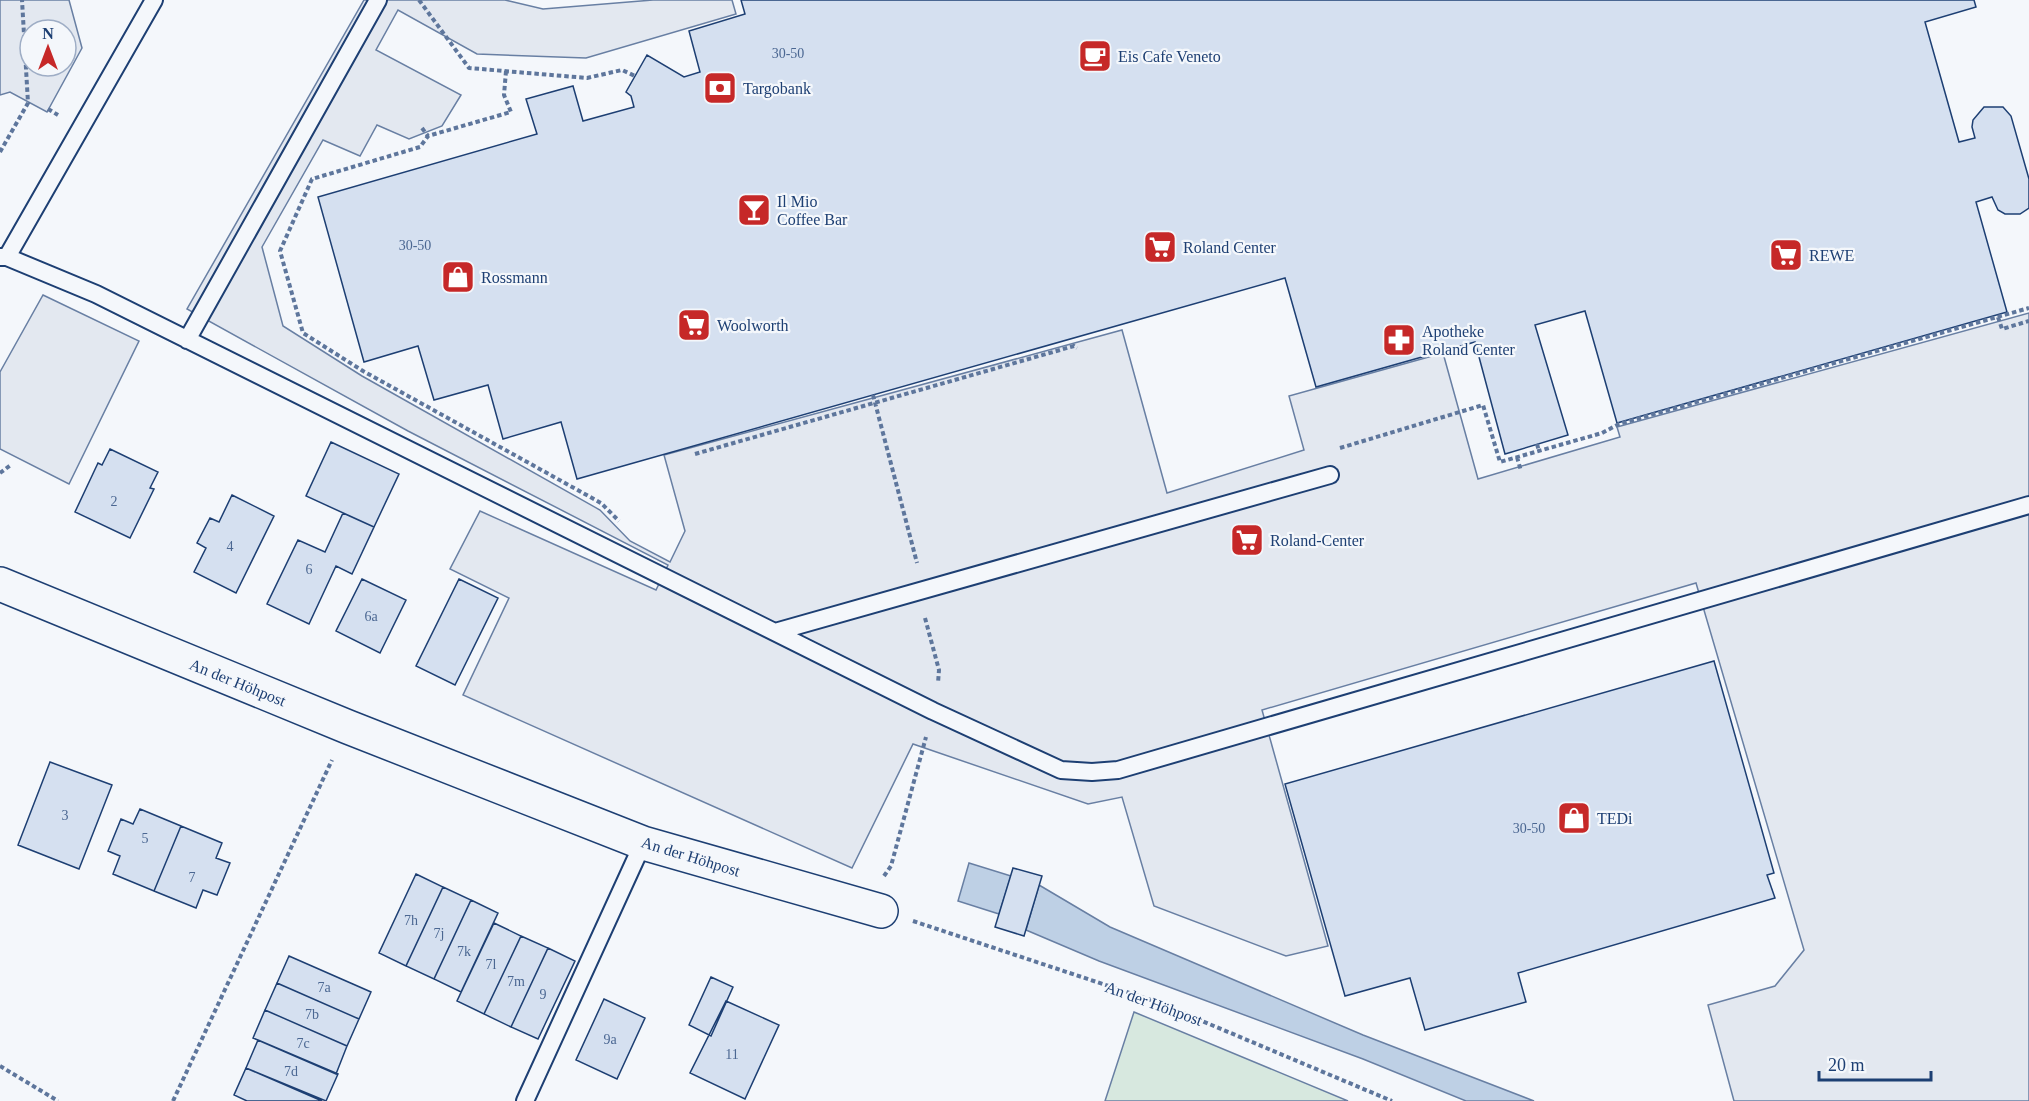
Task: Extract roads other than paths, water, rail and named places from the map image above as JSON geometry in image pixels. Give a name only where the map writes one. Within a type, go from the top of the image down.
[{"type":"street","name":"An der Höhpost","points":[[0,584],[348,727],[644,843],[873,909]]},
{"type":"lane","points":[[154,0],[4,257],[96,294],[933,711],[1061,770],[1092,772],[1118,770],[2029,505]]},
{"type":"lane","points":[[187,340],[378,0]]},
{"type":"lane","points":[[775,632],[1330,475]]},
{"type":"lane","points":[[525,1101],[644,843]]},
{"type":"water","points":[[969,863],[1011,876],[999,914],[958,901]]},
{"type":"water","points":[[1039,885],[1110,927],[1363,1035],[1534,1101],[1466,1101],[1363,1059],[1099,961],[1026,930]]},
{"type":"place","name":"Eis Cafe Veneto","points":[[1095,56]]},
{"type":"place","name":"Targobank","points":[[720,88]]},
{"type":"place","name":"Il Mio Coffee Bar","points":[[754,210]]},
{"type":"place","name":"Roland Center","points":[[1160,247]]},
{"type":"place","name":"REWE","points":[[1786,255]]},
{"type":"place","name":"Rossmann","points":[[458,277]]},
{"type":"place","name":"Woolworth","points":[[694,325]]},
{"type":"place","name":"Apotheke Roland Center","points":[[1399,340]]},
{"type":"place","name":"Roland-Center","points":[[1247,540]]},
{"type":"place","name":"TEDi","points":[[1574,818]]}]
